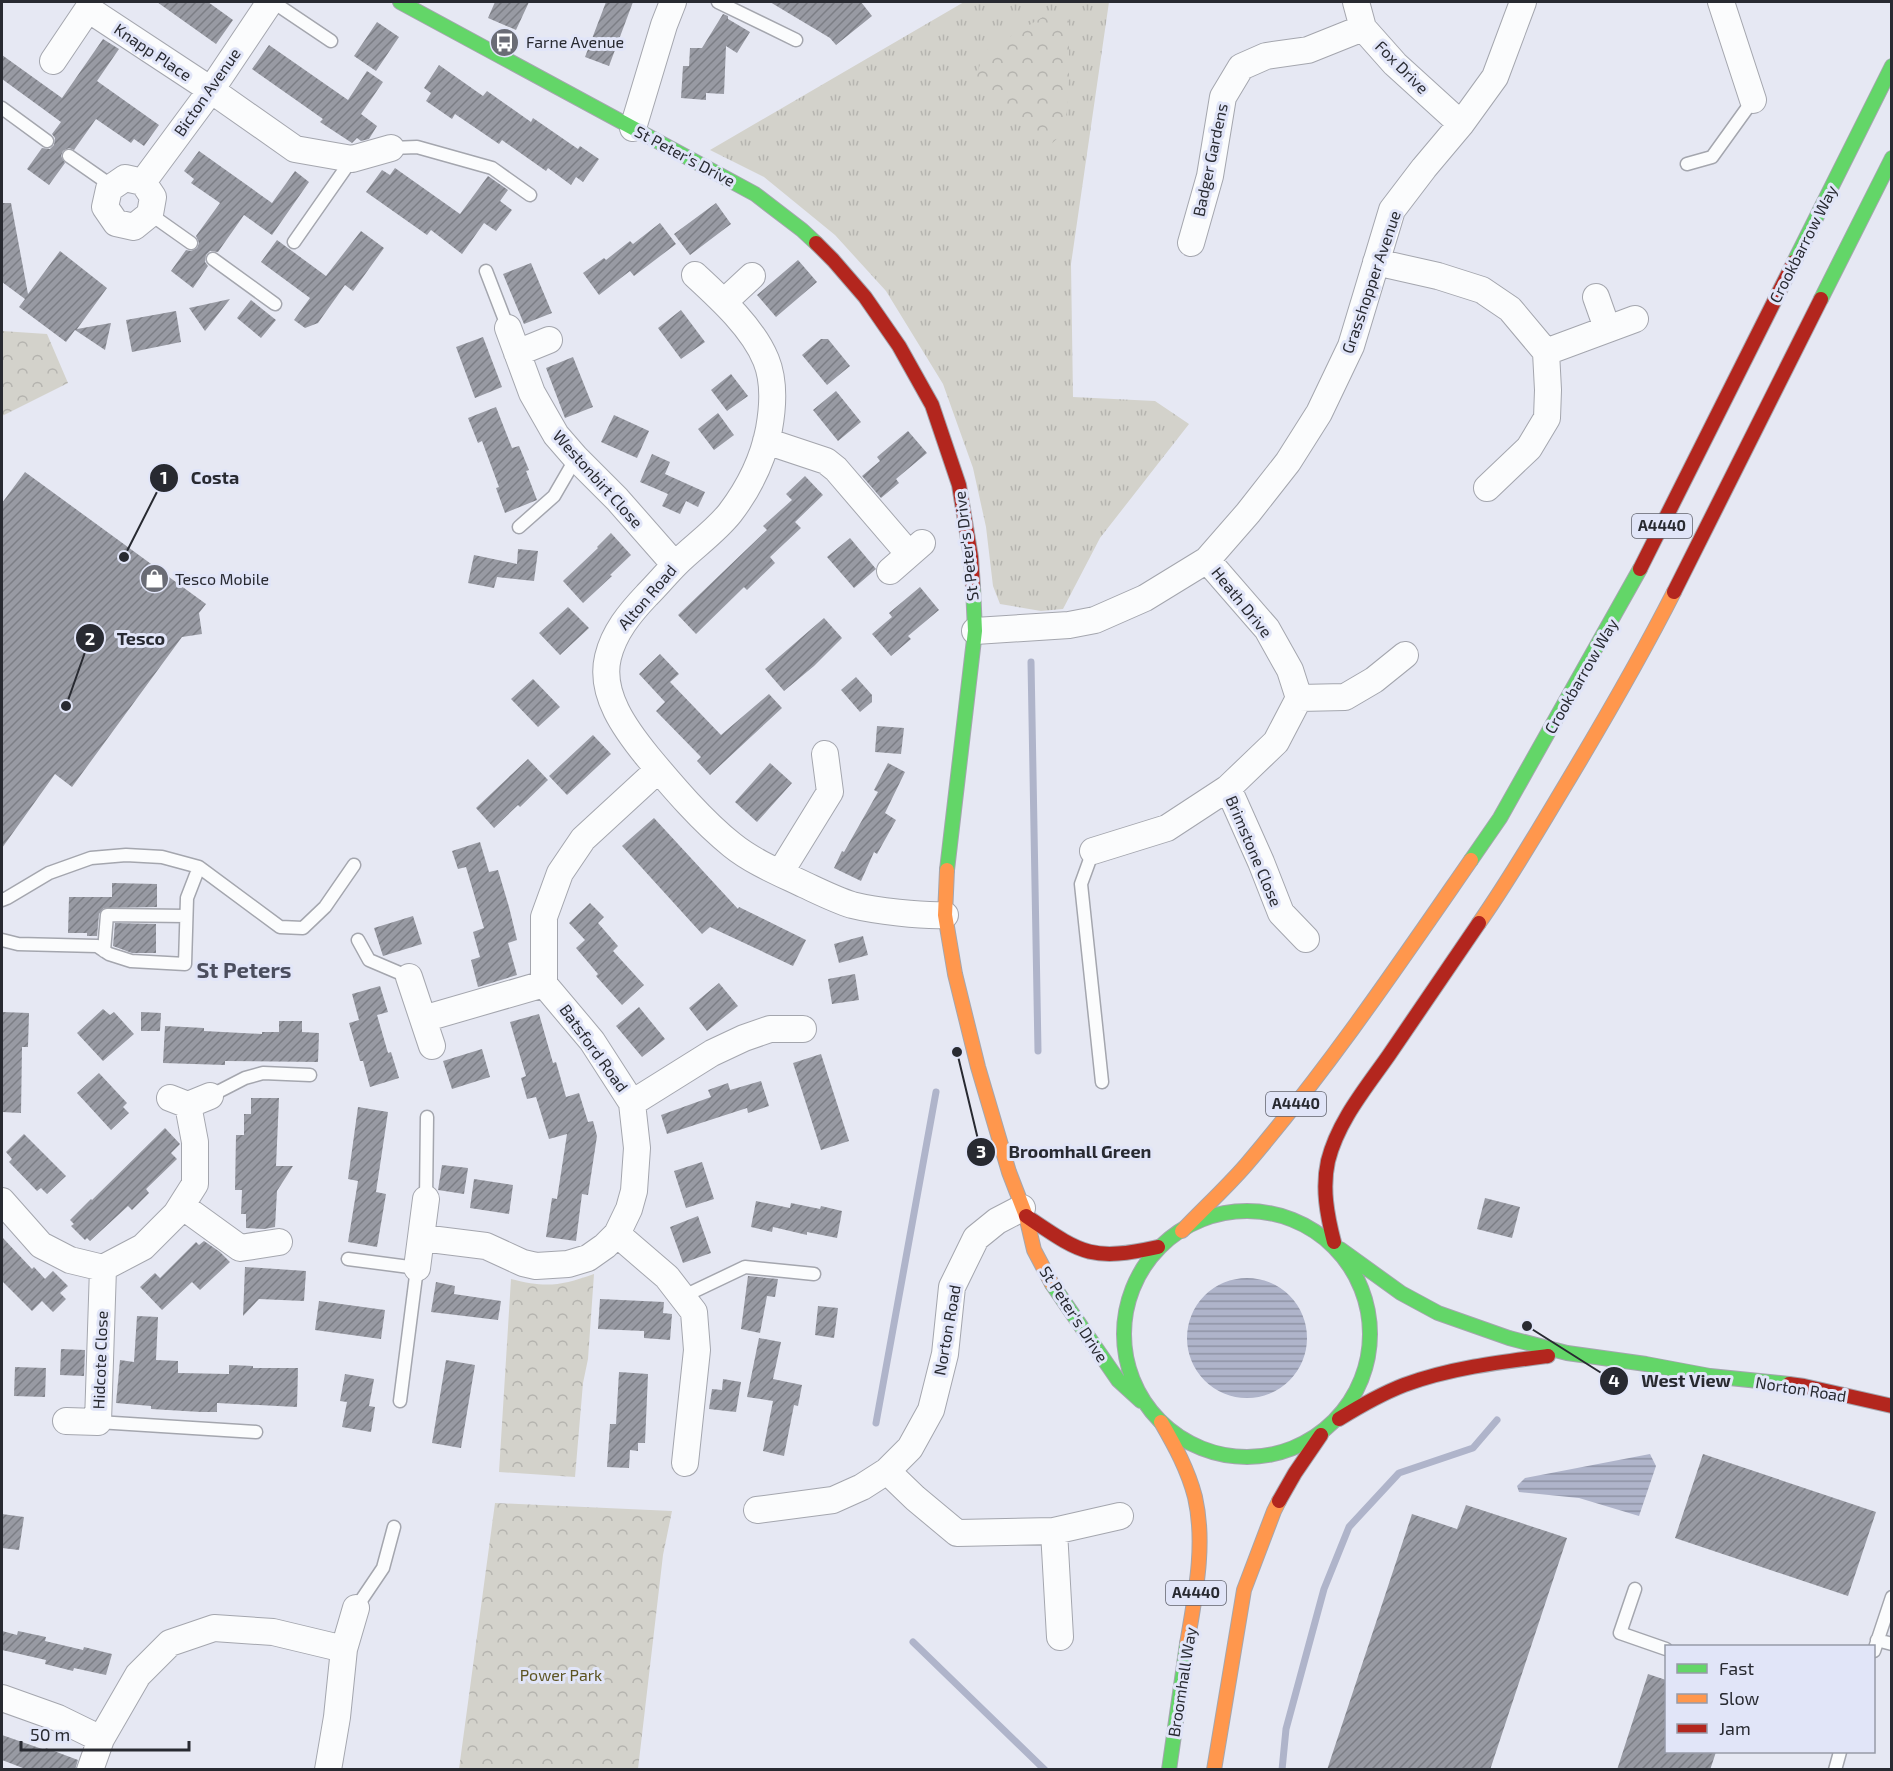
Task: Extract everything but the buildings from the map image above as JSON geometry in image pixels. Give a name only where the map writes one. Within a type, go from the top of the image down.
[{"type":"main road","name":"St Peter's Drive","points":[[400,2],[755,194],[802,230],[833,260],[865,297],[899,346],[932,405],[959,485],[971,557],[975,632],[948,852],[945,915],[955,974],[978,1067],[1034,1250],[1054,1288],[1118,1380],[1161,1422]]},
{"type":"main road","name":"Crookbarrow Way","points":[[1182,1231],[1244,1167],[1304,1094],[1370,1008],[1500,818],[1629,590],[1892,66]]},
{"type":"main road","name":"A4440","points":[[1337,1246],[1326,1210],[1325,1176],[1335,1137],[1357,1101],[1501,891],[1651,637],[1892,158]]},
{"type":"main road","name":"St Peter's Drive","points":[[1024,1212],[1064,1242],[1088,1252],[1121,1254],[1158,1248]]},
{"type":"main road","name":"Norton Road","points":[[1182,1231],[1220,1216],[1250,1212],[1279,1215],[1308,1224],[1401,1293],[1438,1313],[1509,1338],[1568,1353],[1710,1376],[1804,1386],[1892,1406]]},
{"type":"main road","points":[[1141,1401],[1126,1364],[1122,1335],[1125,1306],[1143,1264],[1158,1248],[1182,1231]]},
{"type":"main road","points":[[1161,1422],[1209,1448],[1252,1456],[1280,1453],[1321,1435],[1339,1419],[1357,1392],[1364,1372],[1368,1335],[1354,1274],[1337,1246]]},
{"type":"main road","name":"Norton Road","points":[[1339,1419],[1385,1394],[1432,1376],[1477,1364],[1568,1353]]},
{"type":"main road","name":"Broomhall Way","points":[[1161,1422],[1180,1455],[1195,1498],[1199,1536],[1198,1582],[1182,1671],[1169,1770]]},
{"type":"main road","name":"A4440","points":[[1214,1770],[1244,1590],[1274,1511],[1295,1473],[1321,1435]]},
{"type":"street","name":"Bicton Avenue","points":[[143,182],[211,90],[269,2]]},
{"type":"street","points":[[633,128],[673,2]]},
{"type":"street","name":"Fox Drive","points":[[1356,2],[1364,28],[1395,64],[1461,124]]},
{"type":"street","name":"Grasshopper Avenue","points":[[975,632],[1095,620],[1145,598],[1207,560],[1248,513],[1288,462],[1318,413],[1351,346],[1392,210],[1461,124],[1495,77],[1522,2]]},
{"type":"street","points":[[1720,2],[1753,100]]},
{"type":"street","name":"Knapp Place","points":[[53,61],[88,9],[211,90]]},
{"type":"street","name":"Badger Gardens","points":[[1191,243],[1210,176],[1223,97],[1241,67],[1266,56],[1308,50],[1364,28]]},
{"type":"street","points":[[211,90],[295,149],[352,159],[391,148]]},
{"type":"street","points":[[125,178],[143,182],[153,197],[150,214],[134,226],[116,223],[105,207],[109,189],[112,186],[125,178]]},
{"type":"street","points":[[1376,262],[1438,276],[1482,290],[1510,309],[1546,352],[1547,418],[1529,448],[1487,488]]},
{"type":"street","name":"Alton Road","points":[[695,275],[724,302],[757,342],[767,362],[772,409],[766,441],[752,480],[729,514],[675,565],[631,612],[616,634],[607,659],[608,686],[615,710],[658,770],[714,830],[748,856],[780,873],[851,904],[903,912],[945,915]]},
{"type":"street","points":[[724,302],[752,276]]},
{"type":"street","points":[[1596,297],[1607,328]]},
{"type":"street","points":[[1546,352],[1635,319]]},
{"type":"street","name":"Westonbirt Close","points":[[508,328],[532,393],[556,435],[675,565]]},
{"type":"street","points":[[517,353],[549,340]]},
{"type":"street","points":[[766,441],[826,461],[916,548],[890,571]]},
{"type":"street","name":"Heath Drive","points":[[1207,560],[1267,629],[1290,670],[1299,698]]},
{"type":"street","points":[[1093,850],[1167,828],[1228,789],[1276,742],[1299,698],[1345,697],[1374,680],[1405,655]]},
{"type":"street","points":[[780,873],[830,792],[825,754]]},
{"type":"street","points":[[423,1019],[544,984],[543,917],[560,873],[582,839],[658,770]]},
{"type":"street","name":"Brimstone Close","points":[[1228,789],[1281,913],[1306,939]]},
{"type":"street","points":[[409,977],[432,1046]]},
{"type":"street","name":"Batsford Road","points":[[422,1238],[486,1246],[523,1263],[536,1266],[568,1264],[588,1258],[617,1234],[629,1209],[634,1191],[637,1148],[633,1103],[592,1041],[544,984]]},
{"type":"street","points":[[633,1103],[712,1053],[744,1038],[770,1029],[803,1029]]},
{"type":"street","points":[[2,1201],[41,1245],[70,1260],[102,1268],[143,1247],[176,1214],[195,1184],[195,1142],[190,1100]]},
{"type":"street","points":[[417,1268],[426,1199]]},
{"type":"street","points":[[182,1206],[240,1248],[279,1242]]},
{"type":"street","name":"Norton Road","points":[[757,1510],[833,1500],[862,1487],[887,1471],[910,1448],[931,1410],[945,1354],[952,1287],[976,1238],[997,1221],[1024,1212]]},
{"type":"street","points":[[617,1234],[667,1277],[694,1312],[697,1350],[685,1463]]},
{"type":"street","name":"Hidcote Close","points":[[66,1421],[98,1422],[102,1268]]},
{"type":"street","points":[[887,1471],[957,1533],[1054,1531],[1120,1516]]},
{"type":"street","points":[[1054,1531],[1060,1637]]},
{"type":"street","points":[[328,1770],[337,1717],[344,1648],[356,1608]]},
{"type":"street","points":[[90,1770],[101,1739],[138,1675],[170,1643],[214,1628],[273,1632],[344,1648]]},
{"type":"street","points":[[2,1698],[58,1718],[101,1739]]},
{"type":"lane","points":[[269,2],[331,41]]},
{"type":"lane","points":[[718,2],[796,40]]},
{"type":"lane","points":[[1687,164],[1712,157],[1753,100]]},
{"type":"lane","points":[[2,108],[47,141]]},
{"type":"lane","points":[[391,148],[417,147],[492,168],[530,195]]},
{"type":"lane","points":[[69,156],[112,186]]},
{"type":"lane","points":[[294,242],[352,159]]},
{"type":"lane","points":[[150,214],[191,243]]},
{"type":"lane","points":[[213,259],[275,304]]},
{"type":"lane","points":[[486,271],[508,328]]},
{"type":"lane","points":[[519,527],[554,496],[576,458]]},
{"type":"lane","points":[[1093,850],[1082,884],[1102,1082]]},
{"type":"lane","points":[[2,900],[49,873],[91,858],[126,855],[162,857],[199,867],[280,927],[303,928],[324,907],[354,865]]},
{"type":"lane","points":[[2,940],[18,944],[97,946],[109,954],[131,961],[185,964],[187,898],[199,867]]},
{"type":"lane","points":[[104,951],[107,915],[186,915]]},
{"type":"lane","points":[[358,940],[369,960],[409,977]]},
{"type":"lane","points":[[190,1100],[263,1073],[310,1076]]},
{"type":"lane","points":[[426,1199],[427,1117]]},
{"type":"lane","points":[[348,1259],[417,1268],[400,1401]]},
{"type":"lane","points":[[682,1297],[745,1267],[814,1274]]},
{"type":"lane","points":[[98,1422],[256,1432]]},
{"type":"lane","points":[[356,1608],[383,1568],[394,1527]]},
{"type":"lane","points":[[1635,1589],[1620,1633],[1665,1648]]},
{"type":"lane","points":[[1892,1597],[1875,1645],[1892,1644]]},
{"type":"lane","points":[[1834,1770],[1840,1753]]},
{"type":"green space","points":[[964,2],[1109,2],[1071,264],[1073,397],[1155,401],[1189,424],[1100,538],[1063,609],[1041,611],[1000,604],[993,586],[986,527],[973,468],[943,384],[886,291],[835,235],[764,177],[710,150]]},
{"type":"green space","points":[[1046,15],[1069,21],[1069,78],[1065,131],[1046,149],[975,80],[984,52]]},
{"type":"green space","points":[[2,331],[47,334],[68,383],[2,416]]},
{"type":"green space","points":[[594,1274],[588,1359],[583,1383],[575,1477],[499,1472],[511,1279],[544,1285],[572,1281]]},
{"type":"green space","name":"Power Park","points":[[495,1503],[672,1511],[663,1555],[638,1769],[459,1769]]},
{"type":"water","points":[[1247,1278],[1270,1283],[1289,1296],[1302,1315],[1307,1338],[1302,1361],[1289,1380],[1270,1393],[1247,1398],[1224,1393],[1205,1380],[1192,1361],[1187,1338],[1192,1315],[1205,1296],[1224,1283]]},
{"type":"water","points":[[1650,1454],[1656,1466],[1639,1516],[1579,1498],[1519,1492],[1517,1486],[1525,1478]]},
{"type":"waterway","points":[[1031,662],[1038,1051]]},
{"type":"waterway","points":[[876,1423],[936,1092]]},
{"type":"waterway","points":[[1282,1770],[1286,1729],[1324,1589],[1349,1527],[1399,1473],[1473,1448],[1497,1420]]},
{"type":"waterway","points":[[913,1642],[1045,1770]]},
{"type":"traffic: fast","points":[[400,2],[755,194],[816,243]]},
{"type":"traffic: fast","points":[[1794,262],[1892,66]]},
{"type":"traffic: fast","points":[[1821,299],[1892,158]]},
{"type":"traffic: fast","points":[[1471,860],[1500,818],[1640,569]]},
{"type":"traffic: fast","points":[[947,870],[975,631],[973,587]]},
{"type":"traffic: fast","points":[[1247,1211],[1271,1214],[1294,1221],[1315,1232],[1334,1247],[1349,1266],[1360,1287],[1367,1310],[1370,1334],[1367,1358],[1360,1381],[1349,1402],[1334,1421],[1315,1436],[1294,1447],[1271,1454],[1247,1457],[1223,1454],[1200,1447],[1179,1436],[1160,1421],[1145,1402],[1134,1381],[1127,1358],[1124,1334],[1127,1310],[1134,1287],[1145,1266],[1160,1247],[1179,1232],[1200,1221],[1223,1214],[1247,1211]]},
{"type":"traffic: fast","points":[[1340,1249],[1401,1293],[1438,1313],[1509,1338],[1567,1353],[1710,1376],[1789,1384]]},
{"type":"traffic: fast","points":[[1052,1284],[1118,1380],[1141,1401]]},
{"type":"traffic: fast","points":[[1169,1770],[1187,1644]]},
{"type":"traffic: slow","points":[[1479,923],[1588,748],[1674,592]]},
{"type":"traffic: slow","points":[[1182,1231],[1231,1182],[1306,1091],[1471,860]]},
{"type":"traffic: slow","points":[[947,870],[945,915],[955,974],[978,1067],[1009,1172],[1026,1216],[1034,1250],[1052,1284]]},
{"type":"traffic: slow","points":[[1161,1422],[1189,1477],[1198,1515],[1200,1533],[1198,1570],[1187,1644]]},
{"type":"traffic: slow","points":[[1214,1770],[1244,1590],[1279,1501]]},
{"type":"traffic: jam","points":[[816,243],[865,297],[899,346],[932,405],[959,485],[971,557],[973,587]]},
{"type":"traffic: jam","points":[[1640,569],[1794,262]]},
{"type":"traffic: jam","points":[[1674,592],[1821,299]]},
{"type":"traffic: jam","points":[[1334,1242],[1327,1212],[1325,1181],[1328,1161],[1339,1132],[1362,1092],[1479,923]]},
{"type":"traffic: jam","points":[[1026,1216],[1060,1239],[1087,1251],[1116,1254],[1158,1247]]},
{"type":"traffic: jam","points":[[1339,1419],[1387,1392],[1421,1379],[1475,1366],[1548,1356]]},
{"type":"traffic: jam","points":[[1789,1384],[1892,1406]]},
{"type":"traffic: jam","points":[[1279,1501],[1321,1435]]},
{"type":"place","name":"Farne Avenue","points":[[505,42]]},
{"type":"place","name":"Costa","points":[[124,557]]},
{"type":"place","name":"Tesco Mobile","points":[[154,579]]},
{"type":"place","name":"Tesco","points":[[66,706]]},
{"type":"place","name":"Broomhall Green","points":[[957,1052]]},
{"type":"place","name":"West View","points":[[1527,1326]]},
{"type":"district","name":"St Peters","points":[[244,970]]}]
